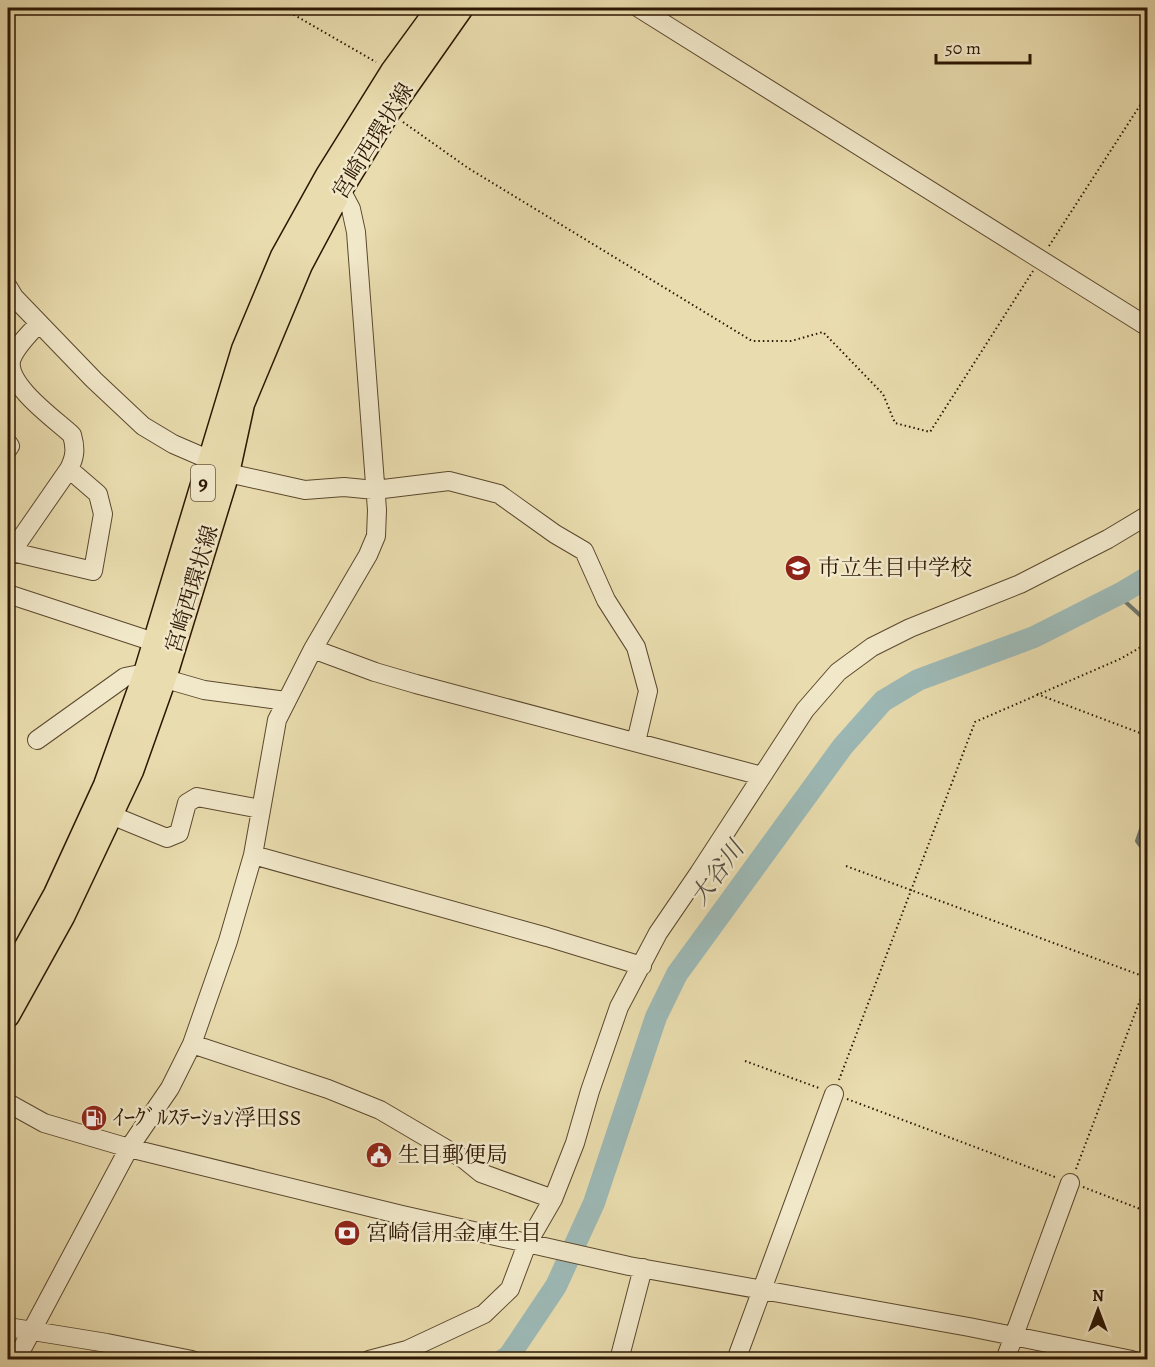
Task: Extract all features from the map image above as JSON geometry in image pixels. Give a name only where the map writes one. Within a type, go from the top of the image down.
[{"type":"main road","name":"宮崎西環状線","points":[[8,1016],[63,917],[132,771],[155,675],[219,466],[243,349],[282,256],[327,175],[392,71],[438,8]]},
{"type":"main road","name":"宮崎西環状線","points":[[8,979],[55,894],[155,675],[154,642],[243,404],[302,265],[341,190],[388,112],[462,8]]},
{"type":"street","points":[[639,8],[1148,327]]},
{"type":"street","points":[[16,1359],[129,1148],[170,1088],[192,1044],[228,941],[253,855],[277,720],[313,649],[368,555],[376,537],[377,510],[356,232],[351,209],[341,190]]},
{"type":"street","points":[[8,287],[14,297],[94,380],[143,426],[173,444],[219,466],[305,490],[344,487],[375,490],[449,480],[499,494],[555,534],[584,551],[606,600],[636,647],[648,691],[636,742]]},
{"type":"street","points":[[39,323],[16,351],[11,361],[12,373],[20,387],[72,435],[75,446],[74,458],[69,469],[9,553],[93,572],[103,514],[98,494],[69,469]]},
{"type":"street","points":[[8,443],[10,446],[8,449]]},
{"type":"street","points":[[369,1359],[407,1350],[484,1314],[510,1289],[527,1244],[553,1199],[575,1143],[619,1007],[658,933],[805,710],[838,672],[872,647],[910,628],[1020,584],[1108,539],[1148,515]]},
{"type":"street","points":[[8,594],[154,642]]},
{"type":"street","points":[[313,649],[375,672],[416,684],[762,776]]},
{"type":"street","points":[[37,740],[125,677],[155,675],[204,690],[286,701]]},
{"type":"street","points":[[111,815],[167,838],[179,833],[187,803],[197,797],[261,809]]},
{"type":"street","points":[[253,855],[547,937],[642,966]]},
{"type":"street","points":[[192,1044],[328,1089],[380,1110],[465,1160],[481,1173],[553,1199]]},
{"type":"street","points":[[736,1359],[834,1094]]},
{"type":"street","points":[[8,1103],[44,1123],[129,1148],[310,1194],[527,1244],[636,1267],[1132,1359]]},
{"type":"street","points":[[1005,1359],[1070,1183]]},
{"type":"street","points":[[619,1359],[636,1267]]},
{"type":"street","points":[[8,1327],[27,1337],[107,1343],[192,1359]]},
{"type":"path","points":[[282,8],[392,71]]},
{"type":"path","points":[[388,112],[468,168],[752,341],[792,341],[823,332],[883,394],[895,423],[930,432],[1148,93]]},
{"type":"path","points":[[8,219],[10,230]]},
{"type":"path","points":[[834,1094],[975,722],[1120,659],[1148,643]]},
{"type":"path","points":[[1037,694],[1148,736]]},
{"type":"path","points":[[846,866],[1148,978],[1070,1183]]},
{"type":"path","points":[[745,1061],[1148,1212]]},
{"type":"waterway","name":"大谷川","points":[[503,1360],[509,1356],[556,1286],[594,1203],[656,1017],[677,974],[843,746],[883,701],[918,680],[1034,637],[1148,577]]},
{"type":"waterway","points":[[1118,595],[1142,617],[1148,627]]},
{"type":"waterway","points":[[1148,809],[1137,841],[1148,856]]},
{"type":"place","name":"市立生目中学校","points":[[798,568]]},
{"type":"place","name":"ｲｰｸﾞﾙｽﾃｰｼｮﾝ浮田SS","points":[[94,1118]]},
{"type":"place","name":"生目郵便局","points":[[379,1155]]},
{"type":"place","name":"宮崎信用金庫生目","points":[[347,1233]]}]
